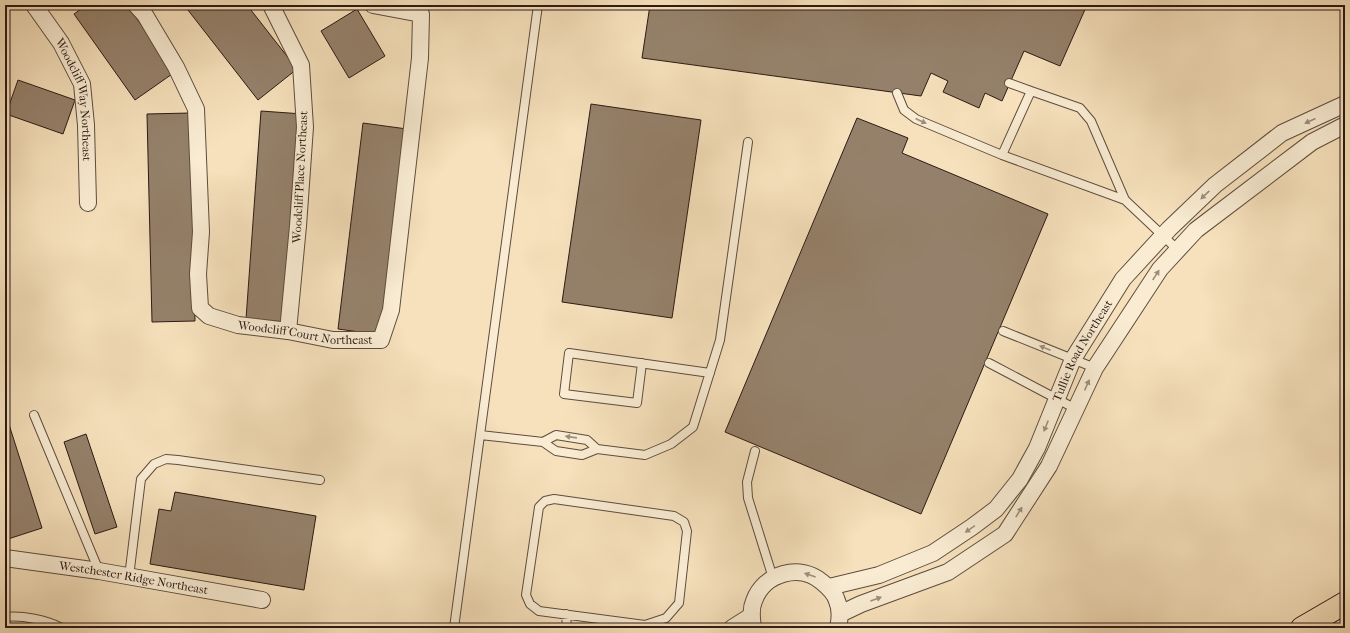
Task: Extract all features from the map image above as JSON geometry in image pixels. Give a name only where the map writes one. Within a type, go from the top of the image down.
[{"type":"highway","points":[[1302,628],[1345,603]]},
{"type":"street","name":"Woodcliff Way Northeast","points":[[34,5],[61,43],[82,84],[86,125],[88,203]]},
{"type":"street","name":"Woodcliff Court Northeast","points":[[136,5],[145,16],[176,67],[196,109],[201,232],[198,274],[200,308],[209,316],[238,325],[288,331],[333,340],[381,340],[391,310],[420,58],[421,14],[373,5]]},
{"type":"street","name":"Woodcliff Place Northeast","points":[[271,5],[301,65],[305,127],[298,226],[288,331]]},
{"type":"street","name":"Tullie Road Northeast","points":[[829,588],[879,575],[933,553],[996,509],[1020,479],[1037,448],[1073,359],[1123,279],[1162,236],[1215,185],[1282,133],[1342,112]]},
{"type":"street","name":"Tullie Road Northeast","points":[[839,621],[861,604],[948,572],[1005,534],[1049,466],[1094,368],[1160,269],[1196,230],[1312,142],[1342,112]]},
{"type":"street","name":"Westchester Ridge Northeast","points":[[5,558],[99,571],[262,600]]},
{"type":"street","points":[[732,628],[752,622],[754,601],[762,588],[773,578],[786,572],[803,572],[817,578],[829,588],[837,600],[839,621]]},
{"type":"lane","points":[[454,628],[538,5]]},
{"type":"lane","points":[[1009,83],[1080,108],[1091,121],[1125,200],[1178,250]]},
{"type":"lane","points":[[1002,155],[1030,91]]},
{"type":"lane","points":[[897,93],[904,110],[916,119],[1002,155],[1125,200]]},
{"type":"lane","points":[[480,435],[543,442],[556,451],[582,455],[597,450],[645,454],[670,444],[693,427],[720,340],[748,142]]},
{"type":"lane","points":[[1003,331],[1094,368]]},
{"type":"lane","points":[[642,363],[637,403],[564,394],[569,353],[642,363],[710,373]]},
{"type":"lane","points":[[989,363],[1076,409]]},
{"type":"lane","points":[[34,415],[99,571]]},
{"type":"lane","points":[[543,442],[556,435],[564,436],[587,440],[597,450]]},
{"type":"lane","points":[[755,451],[747,482],[748,498],[773,578]]},
{"type":"lane","points":[[129,577],[142,479],[154,464],[166,459],[178,460],[320,480]]},
{"type":"lane","points":[[554,499],[674,516],[684,522],[687,531],[679,603],[666,618],[645,625],[566,614],[539,611],[530,604],[526,595],[538,507],[545,501],[554,499]]},
{"type":"lane","points":[[566,614],[567,628]]},
{"type":"lane","points":[[5,616],[42,621],[62,628]]},
{"type":"building","points":[[87,5],[127,5],[175,72],[135,100],[74,14]]},
{"type":"building","points":[[184,5],[247,5],[297,69],[258,100]]},
{"type":"building","points":[[650,5],[1087,5],[1060,66],[1024,51],[1002,101],[985,93],[979,108],[943,92],[948,81],[931,73],[921,96],[642,58]]},
{"type":"building","points":[[357,9],[385,56],[349,78],[321,31]]},
{"type":"building","points":[[18,80],[75,100],[63,134],[6,114]]},
{"type":"building","points":[[591,104],[701,120],[672,318],[562,302]]},
{"type":"building","points":[[261,111],[303,114],[287,322],[246,319]]},
{"type":"building","points":[[190,113],[195,321],[152,322],[147,114]]},
{"type":"building","points":[[857,118],[908,138],[902,153],[1048,214],[921,514],[725,432]]},
{"type":"building","points":[[363,123],[407,129],[381,335],[338,329]]},
{"type":"building","points":[[5,412],[42,528],[5,540]]},
{"type":"building","points":[[86,434],[117,527],[95,534],[64,442]]},
{"type":"building","points":[[175,492],[316,516],[304,590],[150,564],[159,509],[171,511]]}]
